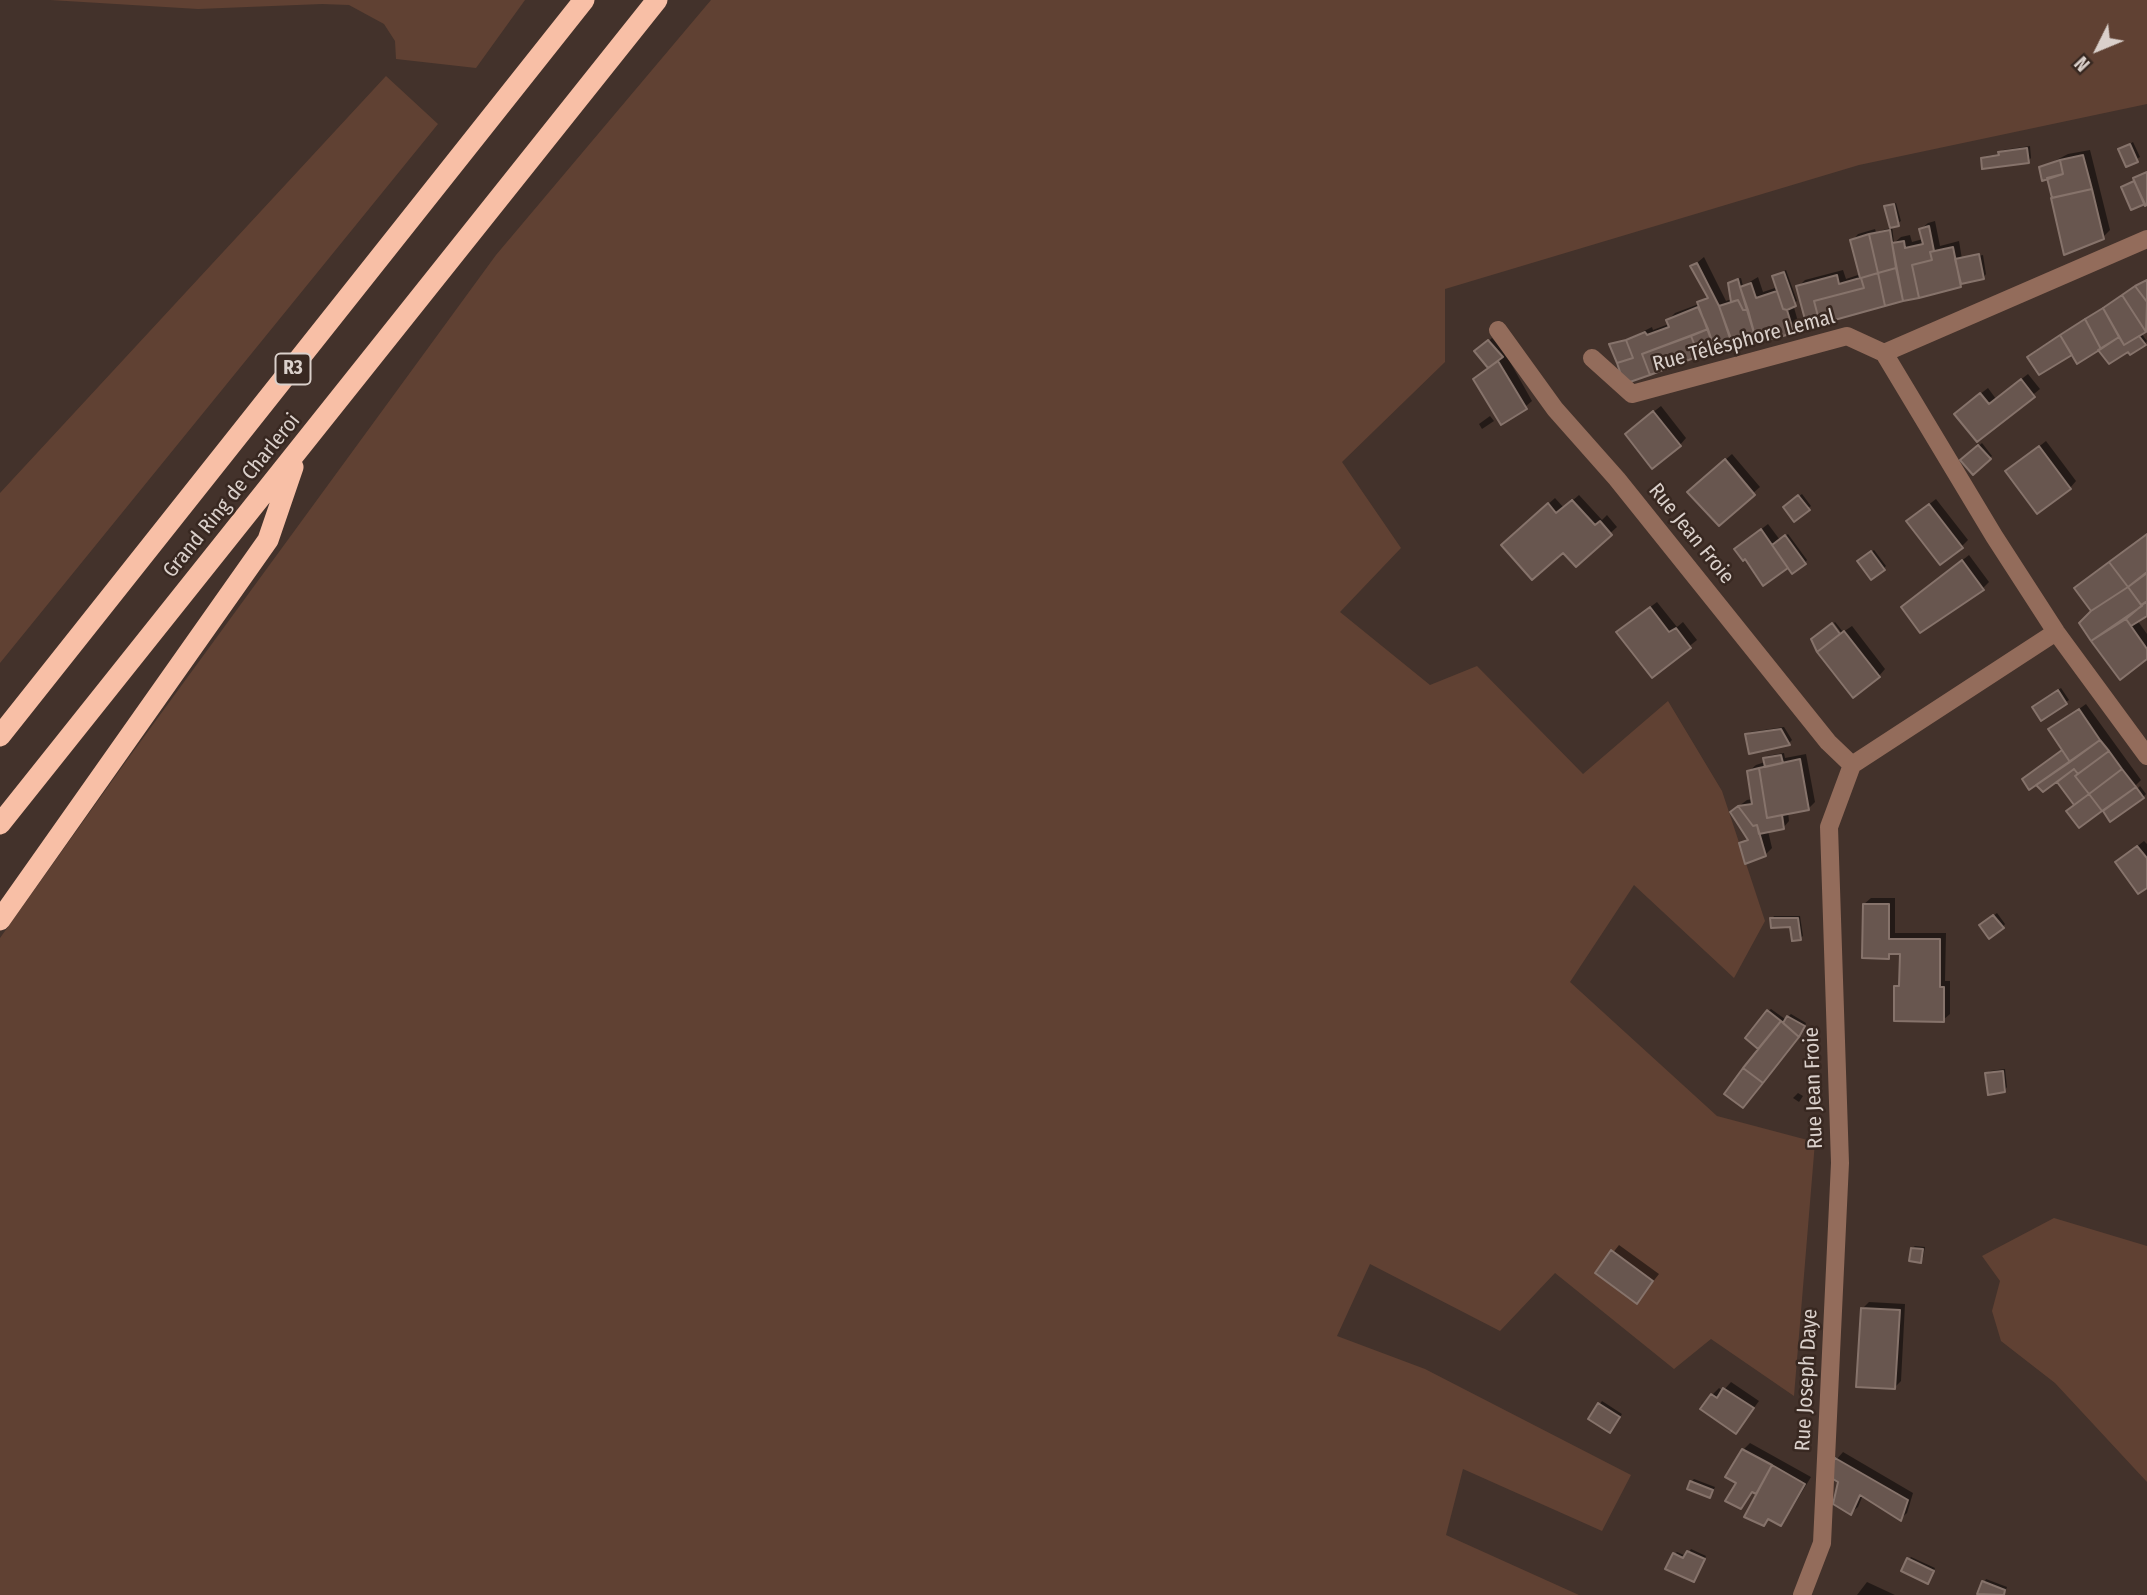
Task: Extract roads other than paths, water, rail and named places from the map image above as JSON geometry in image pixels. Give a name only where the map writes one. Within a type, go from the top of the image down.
[{"type":"highway","name":"Grand Ring de Charleroi","points":[[0,736],[584,0]]},
{"type":"highway","name":"Grand Ring de Charleroi","points":[[0,824],[657,0]]},
{"type":"highway","points":[[0,919],[268,540],[299,452]]},
{"type":"street","points":[[2147,239],[1884,353],[1994,536],[2056,632],[2147,756]]},
{"type":"street","name":"Rue Jean Froie","points":[[1498,330],[1555,409],[1617,479],[1828,742],[1852,765],[1829,827],[1840,1163]]},
{"type":"street","name":"Rue Télésphore Lemal","points":[[1592,358],[1632,394],[1847,336],[1884,353]]},
{"type":"street","points":[[1852,765],[2056,632]]},
{"type":"street","name":"Rue Joseph Daye","points":[[1802,1595],[1822,1543],[1840,1163]]}]
